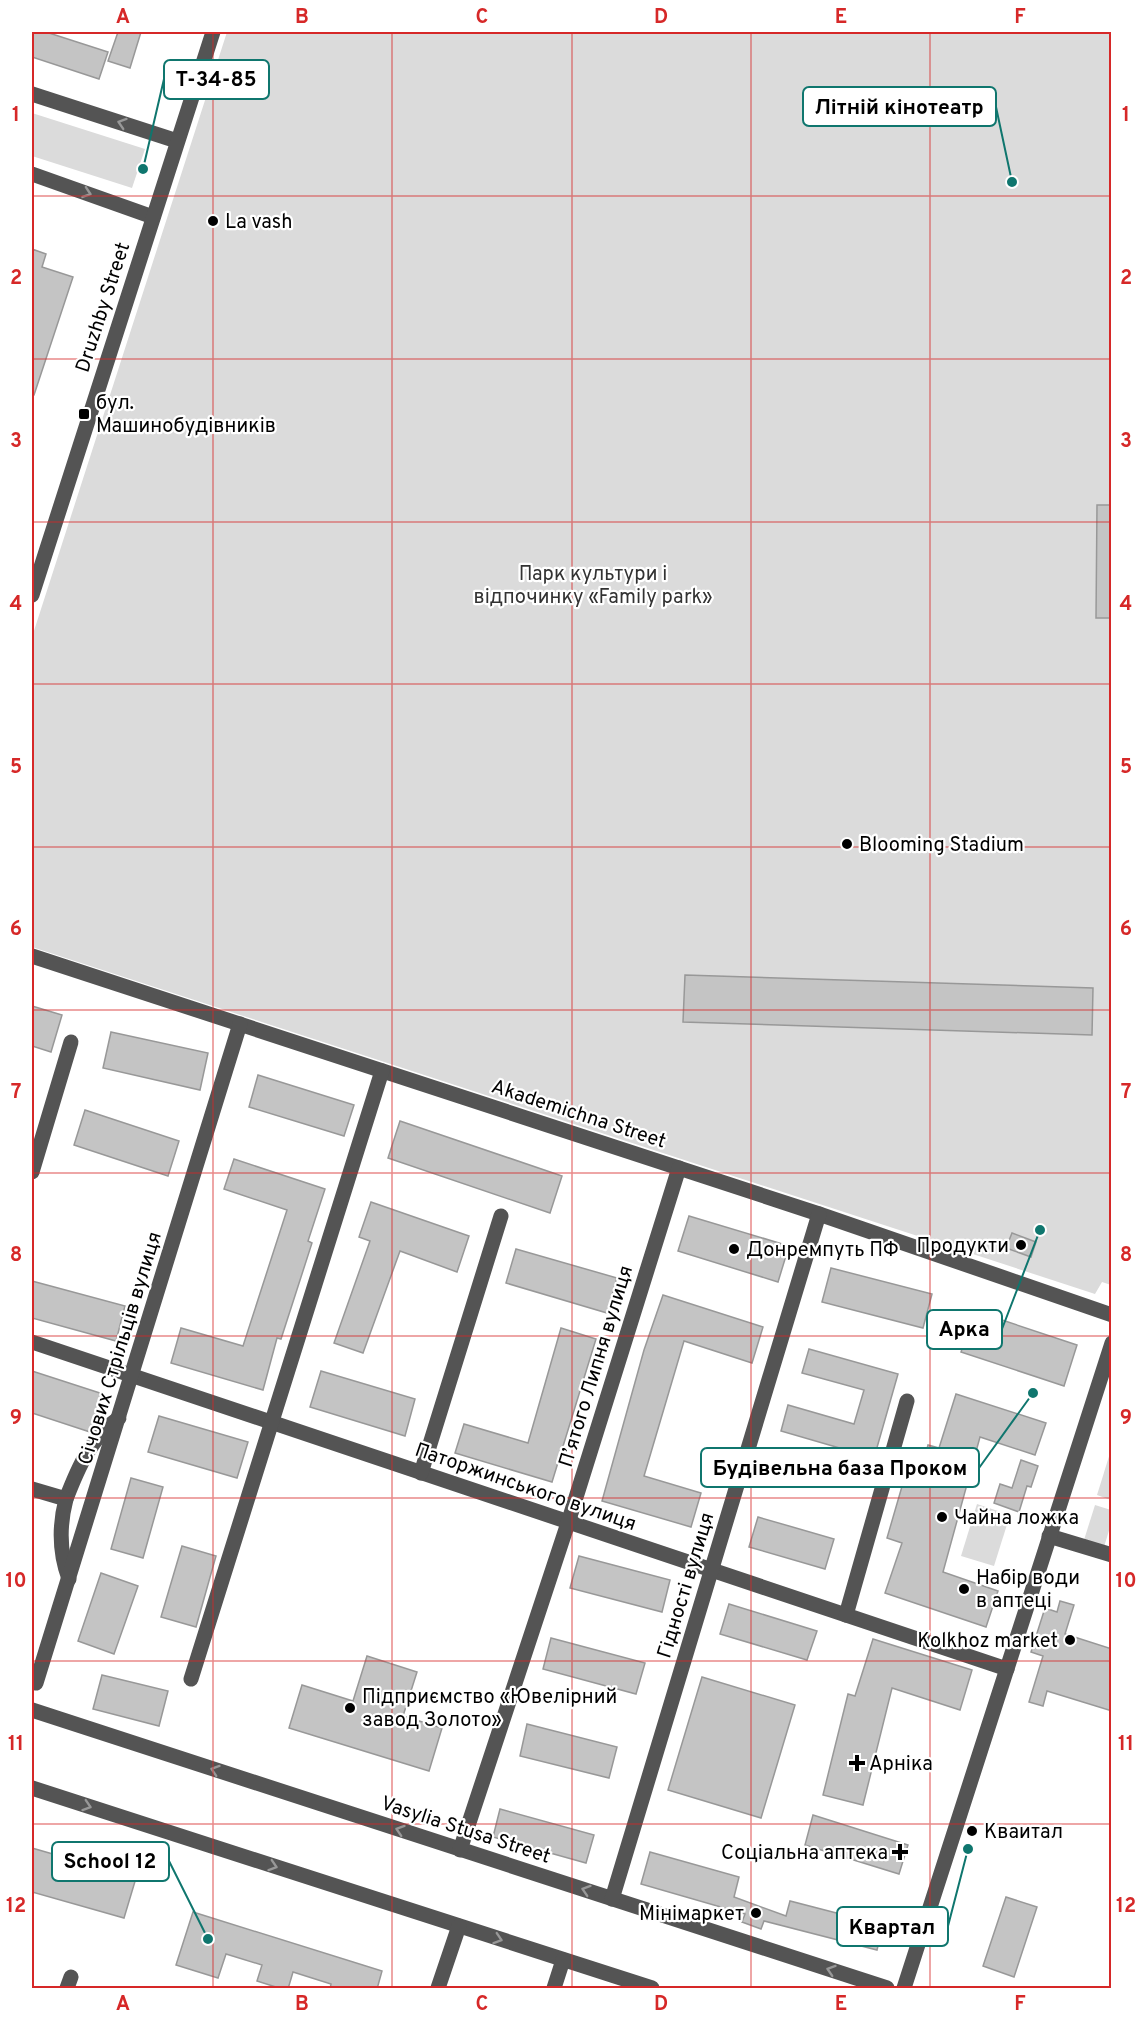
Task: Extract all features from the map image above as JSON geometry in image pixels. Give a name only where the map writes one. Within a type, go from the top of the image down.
[{"type":"street","name":"Druzhby Street","points":[[32,595],[213,32]]},
{"type":"street","points":[[32,94],[177,141]]},
{"type":"street","points":[[32,174],[153,217]]},
{"type":"street","name":"Akademichna Street","points":[[32,956],[819,1214],[1112,1315]]},
{"type":"street","name":"Січових Стрільців вулиця","points":[[36,1683],[133,1376],[240,1024]]},
{"type":"street","points":[[32,1172],[71,1042]]},
{"type":"street","points":[[191,1679],[382,1071]]},
{"type":"street","name":"П’ятого Липня вулиця","points":[[460,1850],[568,1523],[679,1168]]},
{"type":"street","name":"Гідності вулиця","points":[[612,1899],[819,1214]]},
{"type":"street","points":[[421,1473],[501,1216]]},
{"type":"street","name":"Паторжинського вулиця","points":[[32,1342],[1007,1669]]},
{"type":"street","points":[[904,1989],[1112,1343]]},
{"type":"street","points":[[846,1615],[907,1401]]},
{"type":"street","points":[[69,1579],[61,1553],[62,1516],[66,1499],[76,1473],[102,1430],[119,1418]]},
{"type":"street","points":[[32,1489],[66,1499]]},
{"type":"street","points":[[1049,1536],[1112,1555]]},
{"type":"street","name":"Vasylia Stusa Street","points":[[32,1710],[886,1989]]},
{"type":"street","points":[[32,1788],[652,1989]]},
{"type":"street","points":[[438,1989],[459,1926]]},
{"type":"street","points":[[554,1989],[563,1960]]},
{"type":"green space","name":"Парк культури і відпочинку «Family park»","points":[[227,32],[1111,32],[1111,1285],[1102,1282],[1095,1294],[32,947],[32,637]]},
{"type":"green space","points":[[32,113],[145,149],[132,188],[32,156]]},
{"type":"green space","points":[[1111,1450],[1111,1500],[1097,1495]]},
{"type":"green space","points":[[977,1504],[1010,1515],[994,1566],[961,1556]]},
{"type":"green space","points":[[1095,1505],[1111,1510],[1111,1524],[1104,1547],[1084,1540]]},
{"type":"building","points":[[32,32],[46,32],[108,52],[99,79],[32,57]]},
{"type":"building","points":[[118,32],[141,32],[130,68],[108,61]]},
{"type":"building","points":[[32,249],[46,254],[42,267],[73,277],[34,395],[32,395]]},
{"type":"building","points":[[1097,505],[1112,505],[1112,618],[1096,618]]},
{"type":"building","points":[[685,975],[1093,988],[1092,1035],[683,1022]]},
{"type":"building","points":[[32,1006],[62,1015],[51,1052],[32,1046]]},
{"type":"building","points":[[111,1032],[208,1053],[200,1090],[103,1068]]},
{"type":"building","points":[[258,1075],[354,1105],[344,1136],[249,1107]]},
{"type":"building","points":[[85,1110],[179,1141],[168,1176],[74,1145]]},
{"type":"building","points":[[400,1121],[562,1176],[550,1213],[388,1158]]},
{"type":"building","points":[[234,1159],[325,1189],[308,1241],[312,1243],[281,1339],[277,1338],[263,1390],[171,1363],[181,1328],[243,1346],[287,1210],[224,1189]]},
{"type":"building","points":[[371,1202],[469,1236],[457,1272],[400,1251],[363,1353],[334,1343],[370,1241],[359,1237]]},
{"type":"building","name":"Донремпуть ПФ","points":[[689,1216],[789,1246],[778,1282],[678,1251]]},
{"type":"building","name":"Продукти","points":[[1012,1233],[1036,1242],[1031,1257],[1006,1248]]},
{"type":"building","points":[[516,1249],[617,1278],[607,1313],[506,1283]]},
{"type":"building","points":[[831,1268],[932,1294],[923,1328],[822,1302]]},
{"type":"building","points":[[32,1281],[125,1306],[116,1341],[32,1318]]},
{"type":"building","points":[[663,1295],[763,1327],[752,1363],[684,1341],[644,1476],[701,1493],[691,1527],[602,1501],[644,1350]]},
{"type":"building","points":[[975,1311],[1077,1345],[1064,1386],[961,1352]]},
{"type":"building","points":[[561,1328],[596,1339],[552,1482],[455,1453],[464,1424],[528,1443]]},
{"type":"building","points":[[809,1349],[898,1374],[874,1458],[781,1431],[788,1405],[854,1424],[864,1390],[802,1373]]},
{"type":"building","points":[[32,1371],[103,1394],[90,1432],[32,1413]]},
{"type":"building","points":[[321,1371],[415,1399],[405,1436],[310,1407]]},
{"type":"building","points":[[956,1394],[1046,1423],[1035,1455],[980,1437],[943,1572],[998,1591],[986,1627],[885,1593],[902,1543],[887,1538],[903,1483],[917,1487],[928,1445],[939,1448]]},
{"type":"building","points":[[159,1416],[248,1442],[237,1478],[148,1452]]},
{"type":"building","points":[[1021,1460],[1038,1466],[1031,1487],[1027,1486],[1019,1512],[994,1503],[1000,1484],[1012,1488]]},
{"type":"building","points":[[131,1478],[163,1487],[143,1558],[111,1549]]},
{"type":"building","points":[[758,1517],[834,1539],[825,1569],[749,1547]]},
{"type":"building","points":[[182,1546],[216,1556],[196,1627],[161,1617]]},
{"type":"building","points":[[579,1556],[670,1580],[662,1612],[570,1588]]},
{"type":"building","points":[[101,1573],[138,1586],[114,1654],[78,1641]]},
{"type":"building","points":[[1060,1601],[1074,1605],[1065,1634],[1112,1649],[1112,1711],[1047,1691],[1043,1706],[1029,1702],[1043,1656],[1031,1652],[1045,1608],[1057,1612]]},
{"type":"building","points":[[729,1604],[817,1631],[807,1660],[720,1634]]},
{"type":"building","points":[[551,1638],[645,1663],[636,1694],[543,1669]]},
{"type":"building","points":[[873,1639],[972,1670],[960,1710],[892,1688],[863,1805],[823,1795],[848,1694],[855,1696]]},
{"type":"building","name":"Підприємство «Ювелірний завод Золото»","points":[[367,1656],[417,1672],[403,1716],[442,1728],[429,1771],[289,1728],[302,1685],[353,1701]]},
{"type":"building","points":[[102,1675],[168,1691],[159,1726],[93,1709]]},
{"type":"building","points":[[702,1677],[795,1705],[761,1818],[668,1790]]},
{"type":"building","points":[[527,1724],[617,1747],[609,1778],[520,1756]]},
{"type":"building","points":[[500,1809],[594,1835],[586,1863],[493,1837]]},
{"type":"building","points":[[813,1815],[908,1845],[899,1874],[805,1845]]},
{"type":"building","points":[[32,1848],[136,1878],[124,1918],[32,1892]]},
{"type":"building","points":[[650,1852],[739,1877],[734,1897],[786,1916],[790,1901],[883,1925],[877,1950],[764,1921],[761,1929],[742,1922],[745,1914],[641,1884]]},
{"type":"building","points":[[1006,1897],[1037,1907],[1014,1977],[983,1966]]},
{"type":"building","points":[[193,1912],[382,1971],[377,1989],[330,1989],[331,1984],[293,1972],[288,1989],[282,1989],[257,1981],[262,1965],[226,1954],[218,1978],[176,1965]]},
{"type":"place","name":"Т-34-85","points":[[143,169]]},
{"type":"place","name":"Літній кінотеатр","points":[[1012,182]]},
{"type":"place","name":"La vash","points":[[213,221]]},
{"type":"place","name":"бул. Машинобудівників","points":[[84,414]]},
{"type":"place","name":"Blooming Stadium","points":[[847,844]]},
{"type":"place","name":"Арка","points":[[1040,1230]]},
{"type":"place","name":"Продукти","points":[[1021,1245]]},
{"type":"place","name":"Донремпуть ПФ","points":[[734,1249]]},
{"type":"place","name":"Будівельна база Проком","points":[[1033,1393]]},
{"type":"place","name":"Чайна ложка","points":[[942,1517]]},
{"type":"place","name":"Набір води в аптеці","points":[[964,1589]]},
{"type":"place","name":"Kolkhoz market","points":[[1070,1640]]},
{"type":"place","name":"Підприємство «Ювелірний завод Золото»","points":[[350,1708]]},
{"type":"place","name":"Арніка","points":[[857,1763]]},
{"type":"place","name":"Кваитал","points":[[972,1831]]},
{"type":"place","name":"Квартал","points":[[968,1849]]},
{"type":"place","name":"Соціальна аптека","points":[[900,1852]]},
{"type":"place","name":"Мінімаркет","points":[[756,1913]]},
{"type":"place","name":"School 12","points":[[208,1939]]}]
